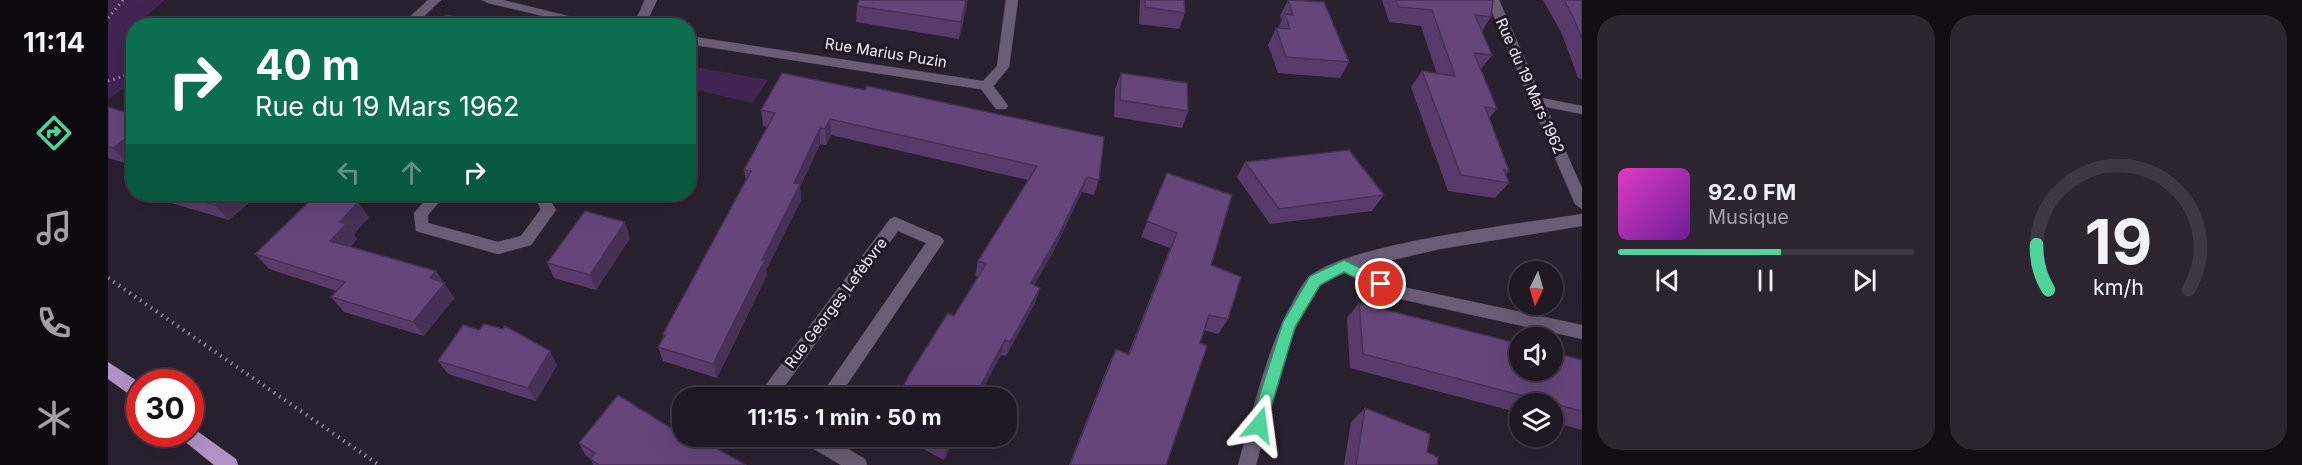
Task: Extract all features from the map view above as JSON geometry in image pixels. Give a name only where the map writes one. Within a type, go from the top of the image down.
[{"type":"main road","points":[[108,369],[126,383]]},
{"type":"main road","points":[[204,446],[229,465]]},
{"type":"street","points":[[415,18],[435,0]]},
{"type":"street","points":[[488,0],[568,18]]},
{"type":"street","points":[[643,18],[651,0]]},
{"type":"street","points":[[1001,105],[986,86],[1004,67],[1012,0]]},
{"type":"street","name":"Rue du 19 Mars 1962","points":[[1493,0],[1582,204]]},
{"type":"street","name":"Rue Marius Puzin","points":[[696,41],[986,86]]},
{"type":"street","points":[[1537,101],[1582,110]]},
{"type":"street","points":[[432,201],[421,213],[421,227],[498,248],[526,241],[549,210],[544,201]]},
{"type":"street","points":[[1247,465],[1288,326],[1315,280],[1344,265],[1428,245],[1582,220]]},
{"type":"street","name":"Rue Georges Lefèbvre","points":[[773,387],[896,223],[936,241],[836,387]]},
{"type":"street","points":[[1344,265],[1400,293],[1582,332]]},
{"type":"street","points":[[827,447],[858,465]]},
{"type":"path","points":[[108,18],[123,0]]},
{"type":"path","points":[[108,81],[126,75]]},
{"type":"path","points":[[108,278],[379,465]]},
{"type":"shaded area","points":[[108,0],[165,0],[144,18],[126,18],[126,86],[108,100]]},
{"type":"shaded area","points":[[696,67],[768,80],[752,103],[696,90]]},
{"type":"building","points":[[859,0],[966,0],[961,22],[857,6]]},
{"type":"building","points":[[1145,0],[1184,0],[1185,13],[1145,7]]},
{"type":"building","points":[[1288,0],[1324,2],[1349,62],[1286,57],[1276,28],[1290,29],[1285,14],[1293,15]]},
{"type":"building","points":[[1396,0],[1493,0],[1491,17],[1475,15],[1492,55],[1474,53],[1497,109],[1485,107],[1509,171],[1504,170],[1509,183],[1461,175],[1422,71],[1455,76],[1432,10],[1399,7]]},
{"type":"building","points":[[1564,0],[1582,0],[1582,39],[1574,19]]},
{"type":"building","points":[[446,15],[459,18],[443,18]]},
{"type":"building","points":[[782,73],[865,90],[867,86],[1104,137],[1099,180],[1087,177],[1058,236],[1031,283],[1040,288],[1010,342],[1005,340],[980,387],[903,387],[948,313],[954,316],[986,264],[978,261],[1037,166],[830,119],[825,129],[820,128],[794,183],[800,184],[713,364],[658,347],[751,171],[744,170],[775,113],[761,110]]},
{"type":"building","points":[[1121,73],[1187,83],[1188,111],[1120,100]]},
{"type":"building","points":[[108,107],[126,113],[126,138],[113,148],[108,147]]},
{"type":"building","points":[[1349,150],[1384,195],[1279,209],[1245,162]]},
{"type":"building","points":[[1167,173],[1232,195],[1211,265],[1241,277],[1228,319],[1209,315],[1200,343],[1207,346],[1166,465],[1070,465],[1116,349],[1129,355],[1177,233],[1147,221]]},
{"type":"building","points":[[201,201],[220,201],[215,205]]},
{"type":"building","points":[[310,201],[354,201],[358,202],[340,222],[346,224],[330,241],[436,271],[430,278],[445,283],[413,322],[331,297],[345,282],[255,254]]},
{"type":"building","points":[[585,211],[625,222],[590,275],[547,263]]},
{"type":"building","points":[[1359,303],[1509,341],[1509,381],[1563,381],[1563,355],[1582,360],[1582,411],[1563,406],[1563,393],[1513,393],[1363,354]]},
{"type":"building","points":[[484,324],[503,329],[505,326],[550,351],[528,388],[438,361],[463,325],[479,330]]},
{"type":"building","points":[[618,395],[672,429],[672,447],[714,447],[746,465],[599,465],[590,459],[595,453],[579,443]]},
{"type":"building","points":[[1365,408],[1430,434],[1427,452],[1438,457],[1437,465],[1356,465]]},
{"type":"route","points":[[1259,425],[1288,326],[1315,280],[1344,265],[1381,284]]}]
